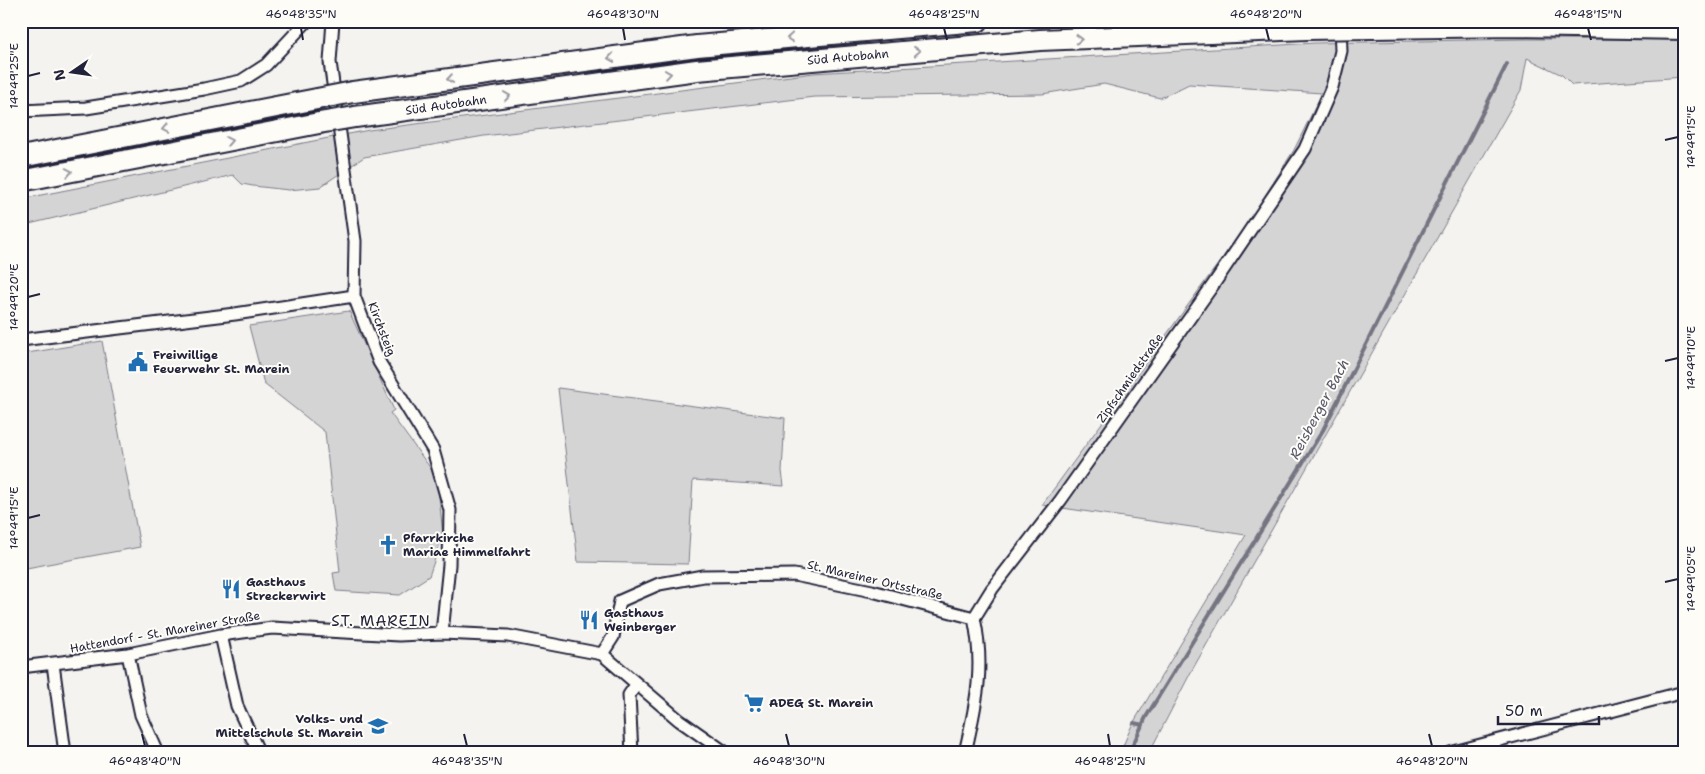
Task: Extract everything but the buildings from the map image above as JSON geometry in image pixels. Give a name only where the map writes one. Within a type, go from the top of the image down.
[{"type":"highway","name":"Süd Autobahn","points":[[21,157],[352,92],[697,46],[978,21]]},
{"type":"highway","name":"Süd Autobahn","points":[[21,181],[355,117],[697,70],[1040,40],[1307,29],[1515,26],[1684,29]]},
{"type":"street","points":[[21,111],[86,108],[204,89],[241,81],[266,65],[307,21]]},
{"type":"street","name":"Kirchsteig","points":[[333,21],[330,62],[355,241],[354,296],[379,362],[433,450],[450,510],[449,565],[442,633]]},
{"type":"street","name":"Zipfschmiedstraße","points":[[974,618],[992,589],[1060,500],[1202,301],[1305,149],[1332,87],[1341,51],[1340,21]]},
{"type":"street","points":[[21,340],[235,314],[354,296]]},
{"type":"street","name":"St. Mareiner Ortsstraße","points":[[602,654],[613,636],[620,601],[659,584],[703,576],[794,575],[872,591],[974,618]]},
{"type":"street","points":[[965,753],[979,692],[980,643],[974,618]]},
{"type":"street","name":"Hattendorf - St. Mareiner Straße","points":[[21,667],[128,654],[221,635],[272,628],[399,635],[442,633],[508,636],[602,654]]},
{"type":"street","points":[[221,635],[237,706],[259,753]]},
{"type":"street","points":[[128,654],[141,715],[158,753]]},
{"type":"street","points":[[602,654],[678,720],[726,753]]},
{"type":"street","points":[[54,664],[65,753]]},
{"type":"street","points":[[632,753],[629,695],[636,685]]},
{"type":"street","points":[[1450,753],[1684,692]]},
{"type":"shaded area","points":[[1525,39],[1684,39],[1684,77],[1572,85],[1562,75],[1527,58],[1521,90],[1191,672],[1149,753],[1120,753],[1132,725],[1246,535],[1042,505],[1245,227],[1294,150],[1322,93],[1189,84],[1160,98],[1104,84],[1042,94],[814,97],[484,136],[364,157],[320,187],[289,190],[253,186],[242,184],[233,175],[21,226],[21,199],[369,130],[814,73],[1315,43]]},
{"type":"shaded area","points":[[349,311],[394,410],[390,413],[437,477],[443,535],[429,576],[400,595],[336,591],[333,573],[340,572],[325,432],[264,384],[249,326]]},
{"type":"shaded area","points":[[102,341],[140,547],[21,569],[21,354]]},
{"type":"shaded area","points":[[558,388],[785,418],[782,471],[784,486],[693,480],[688,564],[578,562]]},
{"type":"waterway","name":"Reisberger Bach","points":[[1129,753],[1146,717],[1323,430],[1507,64]]},
{"type":"waterway","name":"Reisberger Bach","points":[[1134,723],[1143,725]]},
{"type":"place","name":"Freiwillige Feuerwehr St. Marein","points":[[138,362]]},
{"type":"place","name":"Pfarrkirche Mariae Himmelfahrt","points":[[388,545]]},
{"type":"place","name":"Gasthaus Streckerwirt","points":[[231,589]]},
{"type":"place","name":"Gasthaus Weinberger","points":[[589,620]]},
{"type":"place","name":"ADEG St. Marein","points":[[754,703]]},
{"type":"place","name":"Volks- und Mittelschule St. Marein","points":[[378,726]]},
{"type":"district","name":"ST. MAREIN","points":[[381,621]]}]
